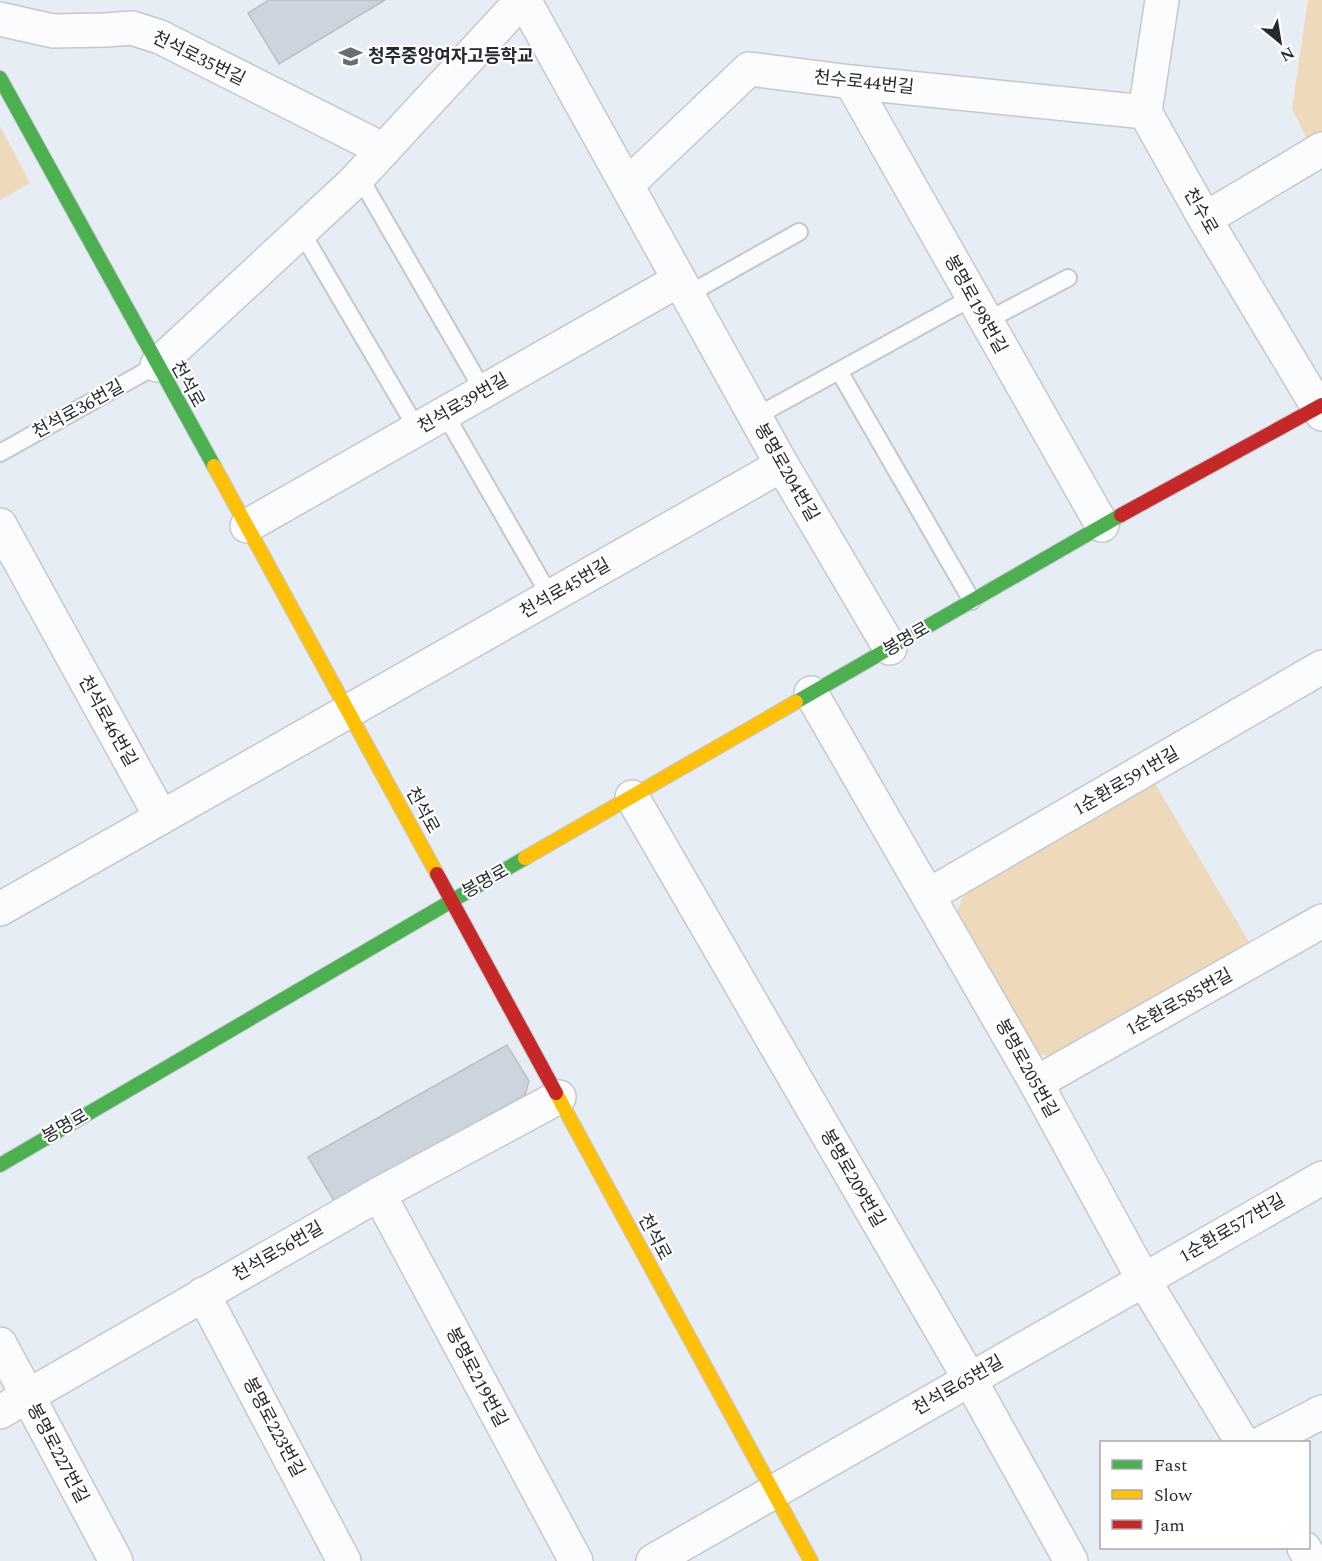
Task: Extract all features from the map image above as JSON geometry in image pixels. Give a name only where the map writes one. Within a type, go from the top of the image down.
[{"type":"street","points":[[157,365],[359,176],[523,0]]},
{"type":"street","name":"봉명로204번길","points":[[523,0],[782,465],[890,648]]},
{"type":"street","points":[[1145,112],[1162,0]]},
{"type":"street","name":"천석로35번길","points":[[0,19],[53,31],[132,28],[160,37],[384,150]]},
{"type":"street","name":"천수로44번길","points":[[627,184],[749,69],[851,82],[1145,112]]},
{"type":"street","name":"천석로","points":[[0,78],[811,1561]]},
{"type":"street","name":"봉명로198번길","points":[[851,82],[1102,525]]},
{"type":"street","name":"천수로","points":[[1145,112],[1205,219],[1321,408]]},
{"type":"street","points":[[1205,219],[1322,149]]},
{"type":"street","name":"천석로39번길","points":[[247,526],[484,392],[683,287]]},
{"type":"street","name":"봉명로","points":[[0,1165],[451,900],[1102,525],[1321,408]]},
{"type":"street","name":"천석로45번길","points":[[348,712],[782,465]]},
{"type":"street","name":"천석로46번길","points":[[0,525],[161,817]]},
{"type":"street","name":"1순환로591번길","points":[[929,895],[1322,667]]},
{"type":"street","name":"봉명로205번길","points":[[812,693],[1036,1083],[1143,1279],[1241,1441]]},
{"type":"street","points":[[2,903],[348,712]]},
{"type":"street","name":"봉명로209번길","points":[[632,797],[969,1378],[1071,1561]]},
{"type":"street","name":"1순환로585번길","points":[[1036,1083],[1322,921]]},
{"type":"street","name":"천석로56번길","points":[[14,1404],[378,1194],[559,1097]]},
{"type":"street","name":"1순환로577번길","points":[[1143,1279],[1322,1178]]},
{"type":"street","name":"봉명로219번길","points":[[378,1194],[576,1561]]},
{"type":"street","name":"천석로65번길","points":[[653,1561],[1143,1279]]},
{"type":"street","name":"봉명로223번길","points":[[204,1294],[344,1561]]},
{"type":"street","name":"봉명로227번길","points":[[0,1344],[14,1404],[116,1561]]},
{"type":"street","points":[[1268,1441],[1322,1412]]},
{"type":"lane","points":[[359,176],[484,392]]},
{"type":"lane","points":[[301,231],[550,596]]},
{"type":"lane","points":[[683,287],[799,232]]},
{"type":"lane","points":[[755,417],[839,371],[980,309],[1068,278]]},
{"type":"lane","name":"천석로36번길","points":[[0,453],[157,365]]},
{"type":"lane","points":[[839,371],[972,601]]},
{"type":"shaded area","points":[[1308,0],[1322,0],[1322,135],[1309,143],[1292,109]]},
{"type":"shaded area","points":[[0,126],[30,183],[0,200]]},
{"type":"shaded area","points":[[1154,782],[1252,947],[1060,1057],[1032,1054],[953,922],[966,889]]},
{"type":"building","points":[[269,0],[385,0],[279,64],[248,13]]},
{"type":"building","points":[[507,1045],[529,1081],[525,1095],[336,1204],[308,1157]]},
{"type":"traffic: fast","points":[[0,78],[214,466]]},
{"type":"traffic: fast","points":[[796,702],[1121,515]]},
{"type":"traffic: fast","points":[[0,1165],[525,858]]},
{"type":"traffic: slow","points":[[214,466],[437,874]]},
{"type":"traffic: slow","points":[[525,858],[796,702]]},
{"type":"traffic: slow","points":[[556,1093],[811,1561]]},
{"type":"traffic: jam","points":[[1121,515],[1322,405]]},
{"type":"traffic: jam","points":[[437,874],[556,1093]]},
{"type":"place","name":"청주중앙여자고등학교","points":[[350,56]]}]
